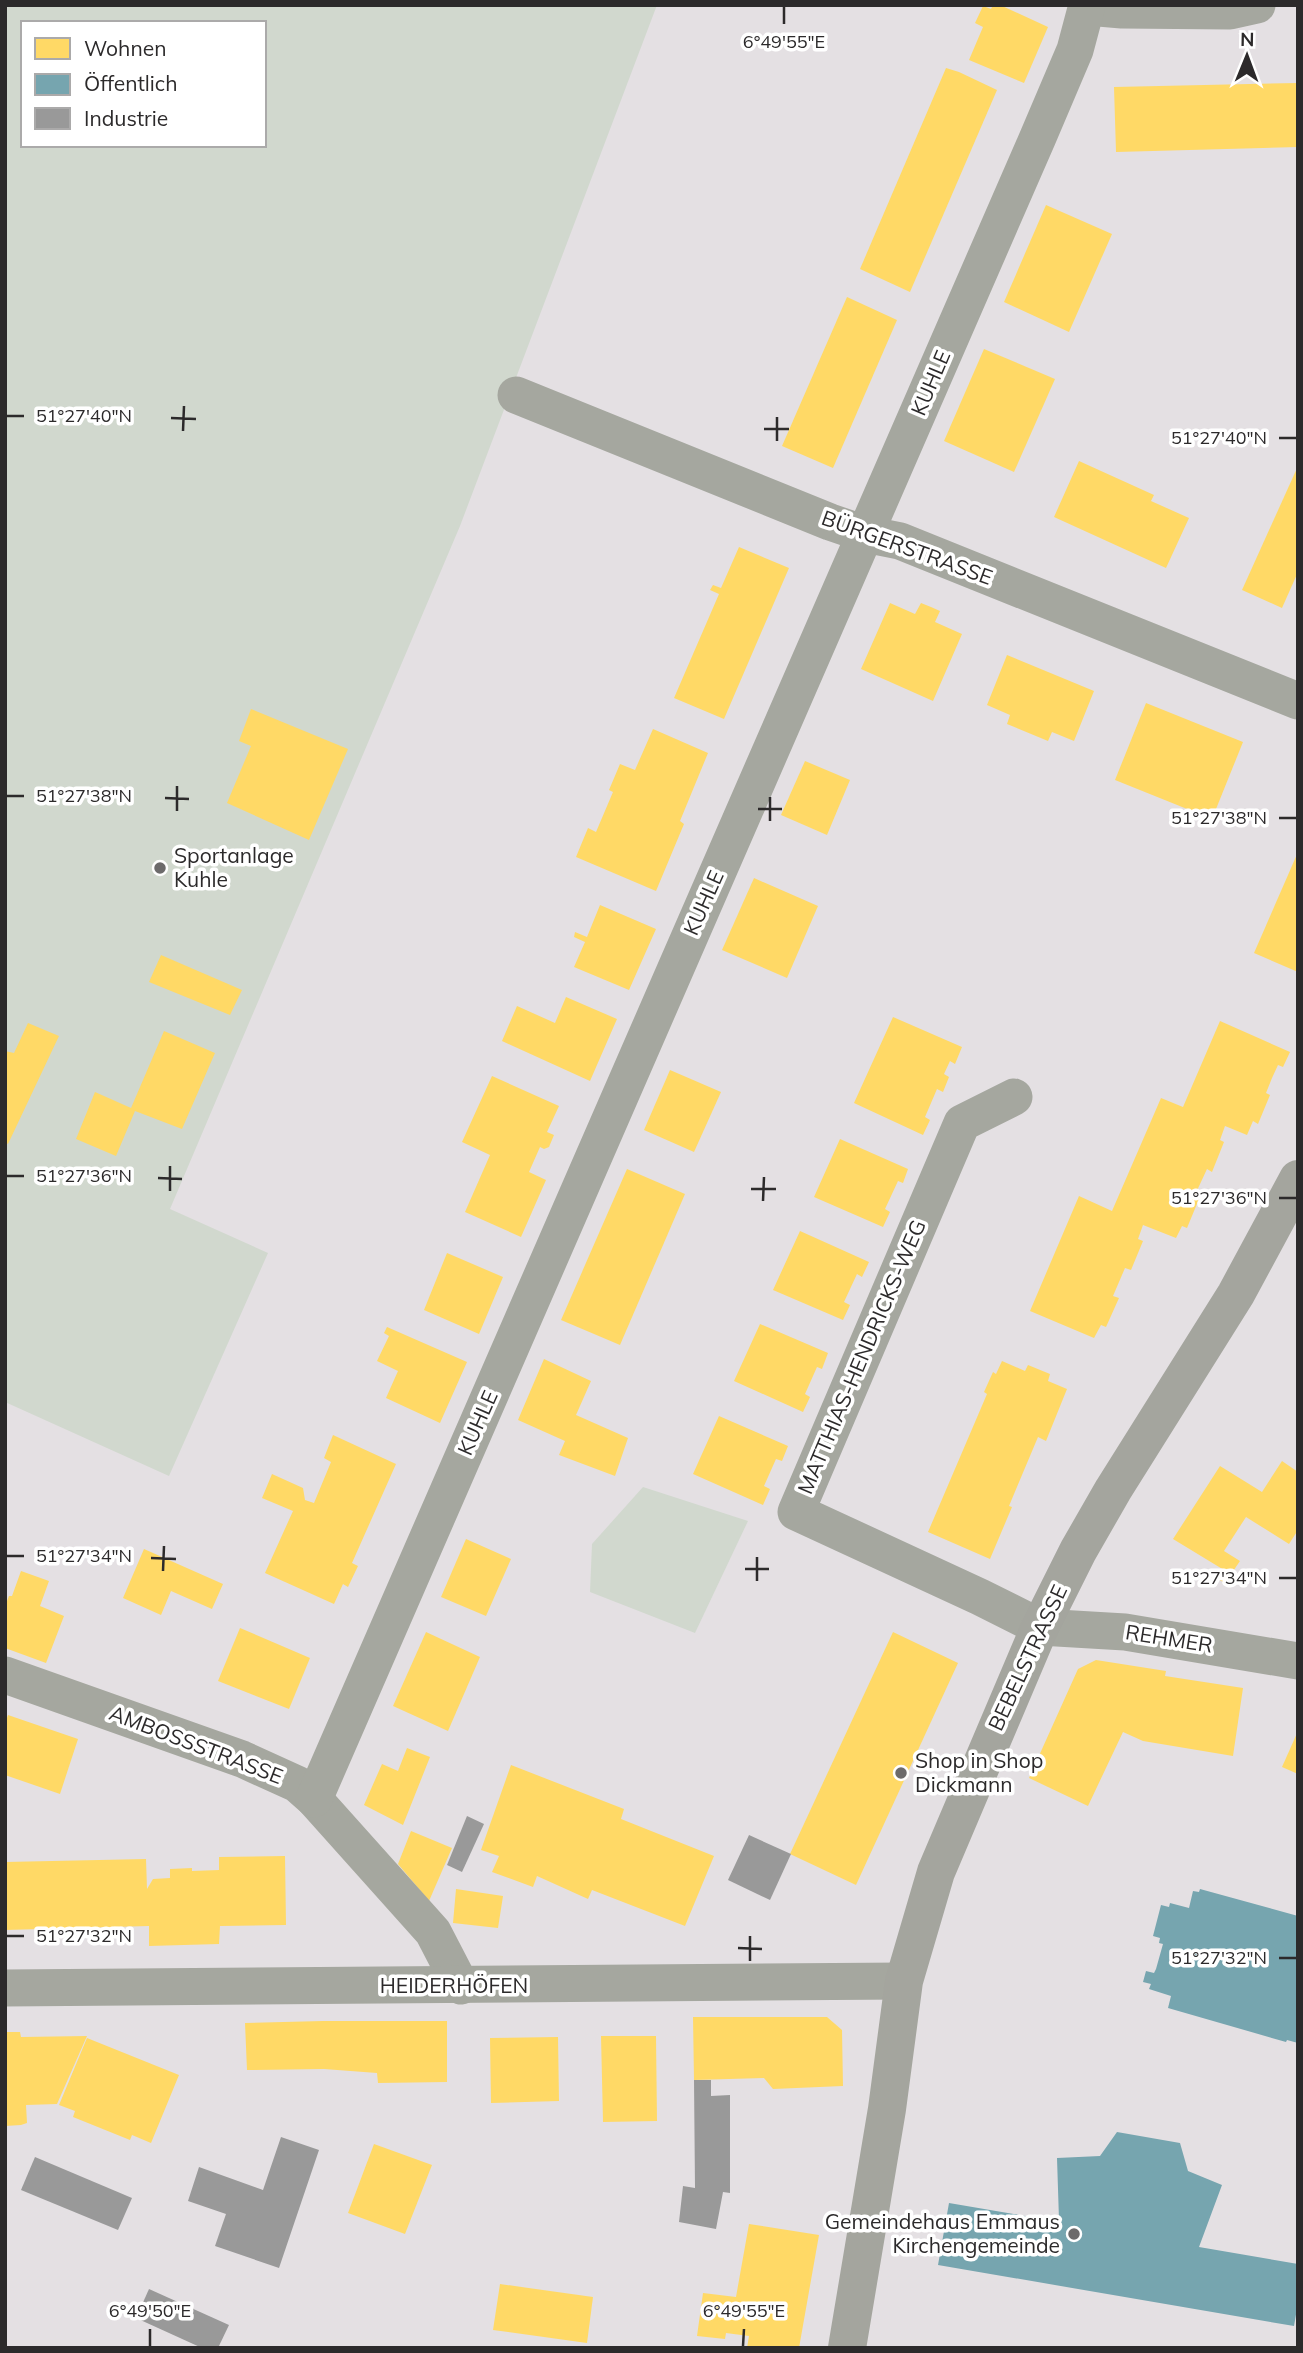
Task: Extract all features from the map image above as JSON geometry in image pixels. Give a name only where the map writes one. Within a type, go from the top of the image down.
[{"type":"street","points":[[1087,6],[1122,10],[1230,11],[1257,5]]},
{"type":"street","name":"KUHLE","points":[[314,1799],[1074,50],[1087,6]]},
{"type":"street","name":"BÜRGERSTRASSE","points":[[516,395],[830,522],[865,534],[900,541],[1298,701]]},
{"type":"street","name":"MATTHIAS-HENDRICKS-WEG","points":[[1014,1097],[962,1123],[796,1512],[1040,1627]]},
{"type":"street","name":"BEBELSTRASSE","points":[[847,2348],[885,2122],[904,1981],[936,1872],[1040,1627],[1101,1510],[1236,1294],[1298,1179]]},
{"type":"street","name":"REHMER","points":[[1040,1627],[1125,1632],[1298,1661]]},
{"type":"street","name":"AMBOSSSTRASSE","points":[[5,1675],[242,1759],[296,1784],[314,1799],[433,1932],[461,1986]]},
{"type":"street","name":"HEIDERHÖFEN","points":[[5,1988],[904,1981]]},
{"type":"shaded area","name":"Sportanlage Kuhle","points":[[5,5],[657,5],[460,526],[170,1209],[268,1253],[169,1476],[5,1402]]},
{"type":"shaded area","points":[[643,1487],[748,1521],[695,1633],[590,1592],[592,1544]]},
{"type":"building: Wohnen","points":[[993,5],[1000,5],[1048,27],[1024,83],[969,60],[983,27],[975,23],[983,6],[991,9]]},
{"type":"building: Wohnen","points":[[946,68],[997,90],[910,292],[860,269]]},
{"type":"building: Wohnen","points":[[1298,83],[1298,147],[1116,152],[1114,87]]},
{"type":"building: Wohnen","points":[[1046,205],[1112,234],[1069,332],[1004,302]]},
{"type":"building: Wohnen","points":[[847,297],[897,320],[833,468],[782,446]]},
{"type":"building: Wohnen","points":[[984,349],[1055,379],[1014,472],[944,441]]},
{"type":"building: Wohnen","points":[[1079,461],[1154,495],[1151,501],[1189,518],[1166,568],[1054,517]]},
{"type":"building: Wohnen","points":[[1298,466],[1298,572],[1282,608],[1242,590]]},
{"type":"building: Wohnen","points":[[739,547],[789,568],[724,719],[674,698],[719,594],[710,590],[713,585],[721,588]]},
{"type":"building: Wohnen","points":[[890,603],[915,614],[921,603],[931,607],[940,611],[935,622],[962,634],[933,701],[861,669]]},
{"type":"building: Wohnen","points":[[1007,655],[1094,691],[1074,741],[1052,732],[1048,741],[1007,724],[1010,715],[987,705]]},
{"type":"building: Wohnen","points":[[1146,703],[1243,742],[1212,819],[1115,780]]},
{"type":"building: Wohnen","points":[[251,709],[348,749],[309,840],[227,803],[251,746],[239,741]]},
{"type":"building: Wohnen","points":[[653,729],[708,753],[680,821],[684,824],[656,891],[576,857],[588,828],[596,832],[613,792],[609,790],[620,764],[635,770]]},
{"type":"building: Wohnen","points":[[805,761],[850,780],[827,835],[781,815]]},
{"type":"building: Wohnen","points":[[1298,852],[1298,972],[1254,953]]},
{"type":"building: Wohnen","points":[[754,878],[818,906],[787,978],[722,950]]},
{"type":"building: Wohnen","points":[[600,905],[656,929],[629,990],[574,967],[585,942],[574,937],[575,932],[587,937]]},
{"type":"building: Wohnen","points":[[161,955],[242,990],[230,1015],[149,982]]},
{"type":"building: Wohnen","points":[[566,997],[617,1019],[590,1081],[502,1041],[517,1006],[555,1023]]},
{"type":"building: Wohnen","points":[[893,1017],[962,1047],[955,1064],[950,1061],[944,1074],[949,1077],[943,1092],[937,1089],[925,1117],[930,1120],[923,1135],[854,1103]]},
{"type":"building: Wohnen","points":[[1220,1021],[1290,1052],[1283,1067],[1278,1065],[1272,1078],[1266,1093],[1270,1095],[1258,1124],[1253,1121],[1247,1135],[1225,1126],[1220,1140],[1224,1142],[1212,1172],[1207,1169],[1194,1197],[1199,1199],[1187,1228],[1182,1226],[1176,1238],[1143,1225],[1138,1239],[1143,1241],[1131,1270],[1125,1268],[1113,1296],[1119,1298],[1106,1327],[1101,1325],[1094,1338],[1030,1311],[1079,1196],[1112,1211],[1161,1098],[1183,1107]]},
{"type":"building: Wohnen","points":[[28,1023],[59,1036],[8,1144],[5,1142],[5,1051],[14,1053]]},
{"type":"building: Wohnen","points":[[164,1031],[215,1053],[182,1129],[135,1111],[116,1156],[76,1139],[95,1092],[131,1108]]},
{"type":"building: Wohnen","points":[[670,1070],[721,1092],[694,1152],[644,1130]]},
{"type":"building: Wohnen","points":[[492,1076],[559,1106],[547,1132],[554,1135],[549,1147],[540,1147],[529,1172],[546,1180],[521,1237],[465,1212],[490,1155],[462,1142]]},
{"type":"building: Wohnen","points":[[840,1139],[908,1169],[903,1183],[898,1181],[885,1209],[890,1212],[883,1227],[814,1197]]},
{"type":"building: Wohnen","points":[[627,1169],[685,1194],[620,1345],[561,1320]]},
{"type":"building: Wohnen","points":[[800,1231],[869,1262],[862,1277],[857,1274],[844,1302],[850,1305],[843,1320],[773,1290]]},
{"type":"building: Wohnen","points":[[447,1253],[503,1277],[479,1334],[424,1310]]},
{"type":"building: Wohnen","points":[[760,1324],[828,1353],[822,1369],[817,1367],[805,1394],[810,1397],[803,1412],[734,1381]]},
{"type":"building: Wohnen","points":[[387,1327],[467,1362],[440,1423],[386,1398],[398,1371],[377,1361],[389,1336],[384,1333]]},
{"type":"building: Wohnen","points":[[544,1359],[591,1381],[576,1415],[628,1438],[615,1476],[559,1455],[565,1441],[518,1420]]},
{"type":"building: Wohnen","points":[[1002,1361],[1025,1371],[1028,1365],[1050,1374],[1048,1381],[1067,1389],[1046,1441],[1038,1437],[990,1559],[928,1532],[987,1394],[984,1392],[993,1372],[996,1374]]},
{"type":"building: Wohnen","points":[[719,1416],[788,1446],[782,1461],[776,1459],[764,1486],[770,1489],[763,1505],[693,1474]]},
{"type":"building: Wohnen","points":[[333,1435],[396,1464],[352,1563],[358,1566],[348,1587],[343,1584],[334,1604],[265,1573],[293,1511],[262,1498],[272,1474],[303,1488],[305,1500],[314,1503],[331,1462],[324,1458]]},
{"type":"building: Wohnen","points":[[1282,1461],[1298,1472],[1298,1530],[1289,1544],[1246,1517],[1224,1551],[1240,1561],[1225,1583],[1218,1579],[1224,1570],[1173,1539],[1220,1466],[1262,1492]]},
{"type":"building: Wohnen","points":[[466,1539],[511,1559],[486,1616],[441,1597]]},
{"type":"building: Wohnen","points":[[144,1549],[223,1584],[212,1609],[171,1591],[161,1615],[123,1598]]},
{"type":"building: Wohnen","points":[[21,1571],[49,1581],[40,1606],[64,1616],[46,1663],[5,1648],[5,1606],[9,1596],[12,1596]]},
{"type":"building: Wohnen","points":[[240,1628],[310,1658],[289,1709],[218,1681]]},
{"type":"building: Wohnen","points":[[426,1632],[480,1657],[448,1731],[393,1706]]},
{"type":"building: Wohnen","points":[[893,1632],[958,1663],[856,1885],[790,1854]]},
{"type":"building: Wohnen","points":[[1096,1660],[1166,1671],[1165,1676],[1243,1688],[1233,1756],[1143,1741],[1123,1732],[1088,1806],[1029,1778],[1078,1669]]},
{"type":"building: Wohnen","points":[[8,1715],[78,1739],[60,1794],[5,1775],[5,1724]]},
{"type":"building: Wohnen","points":[[1298,1731],[1298,1774],[1282,1767]]},
{"type":"building: Wohnen","points":[[407,1748],[430,1757],[403,1825],[364,1805],[382,1764],[398,1771]]},
{"type":"building: Wohnen","points":[[511,1765],[624,1809],[621,1819],[714,1856],[685,1926],[592,1890],[588,1899],[537,1876],[533,1887],[492,1872],[499,1856],[481,1850]]},
{"type":"building: Wohnen","points":[[411,1831],[452,1848],[429,1901],[398,1864]]},
{"type":"building: Wohnen","points":[[285,1856],[286,1925],[220,1926],[219,1944],[149,1946],[149,1926],[5,1930],[5,1862],[146,1859],[147,1889],[153,1879],[170,1878],[170,1869],[219,1870],[219,1857]]},
{"type":"building: Wohnen","points":[[456,1889],[503,1896],[498,1928],[453,1923]]},
{"type":"building: Wohnen","points":[[693,2017],[827,2017],[842,2030],[843,2086],[773,2089],[764,2078],[694,2080]]},
{"type":"building: Wohnen","points":[[447,2021],[447,2082],[378,2083],[377,2073],[324,2069],[247,2070],[245,2023]]},
{"type":"building: Wohnen","points":[[5,2032],[20,2032],[21,2037],[87,2036],[57,2104],[26,2105],[27,2123],[21,2125],[5,2126]]},
{"type":"building: Wohnen","points":[[601,2036],[656,2036],[657,2121],[603,2122]]},
{"type":"building: Wohnen","points":[[558,2037],[559,2101],[491,2103],[490,2038]]},
{"type":"building: Wohnen","points":[[87,2038],[179,2075],[151,2143],[132,2135],[130,2140],[73,2117],[75,2111],[59,2105]]},
{"type":"building: Wohnen","points":[[374,2144],[432,2165],[405,2234],[348,2213]]},
{"type":"building: Wohnen","points":[[749,2224],[819,2235],[799,2348],[747,2348],[749,2336],[726,2333],[725,2339],[697,2336],[703,2293],[736,2297]]},
{"type":"building: Wohnen","points":[[500,2284],[593,2297],[587,2343],[493,2330]]},
{"type":"building: Öffentlich","points":[[1200,1889],[1298,1916],[1298,2043],[1286,2042],[1168,2008],[1171,1996],[1149,1989],[1151,1984],[1143,1982],[1146,1971],[1154,1973],[1163,1944],[1159,1943],[1160,1938],[1153,1936],[1161,1905],[1169,1907],[1170,1903],[1189,1908],[1193,1891],[1199,1892]]},
{"type":"building: Öffentlich","name":"Gemeindehaus Emmaus Kirchengemeinde","points":[[1117,2132],[1180,2143],[1188,2171],[1222,2185],[1199,2247],[1298,2264],[1298,2303],[1294,2326],[938,2265],[949,2203],[1059,2220],[1057,2158],[1100,2156]]},
{"type":"building: Industrie","points":[[467,1816],[484,1824],[462,1872],[447,1865]]},
{"type":"building: Industrie","points":[[749,1835],[791,1854],[770,1900],[728,1880]]},
{"type":"building: Industrie","points":[[694,2080],[711,2080],[711,2096],[730,2095],[730,2193],[723,2192],[716,2229],[679,2222],[683,2186],[695,2188]]},
{"type":"building: Industrie","points":[[281,2137],[319,2150],[279,2268],[215,2246],[226,2214],[188,2201],[199,2167],[263,2190]]},
{"type":"building: Industrie","points":[[35,2157],[132,2198],[118,2230],[21,2190]]},
{"type":"building: Industrie","points":[[149,2289],[229,2325],[218,2348],[202,2348],[136,2318]]},
{"type":"place","name":"Sportanlage Kuhle","points":[[160,868]]},
{"type":"place","name":"Shop in Shop Dickmann","points":[[901,1773]]},
{"type":"place","name":"Gemeindehaus Emmaus Kirchengemeinde","points":[[1074,2234]]}]
